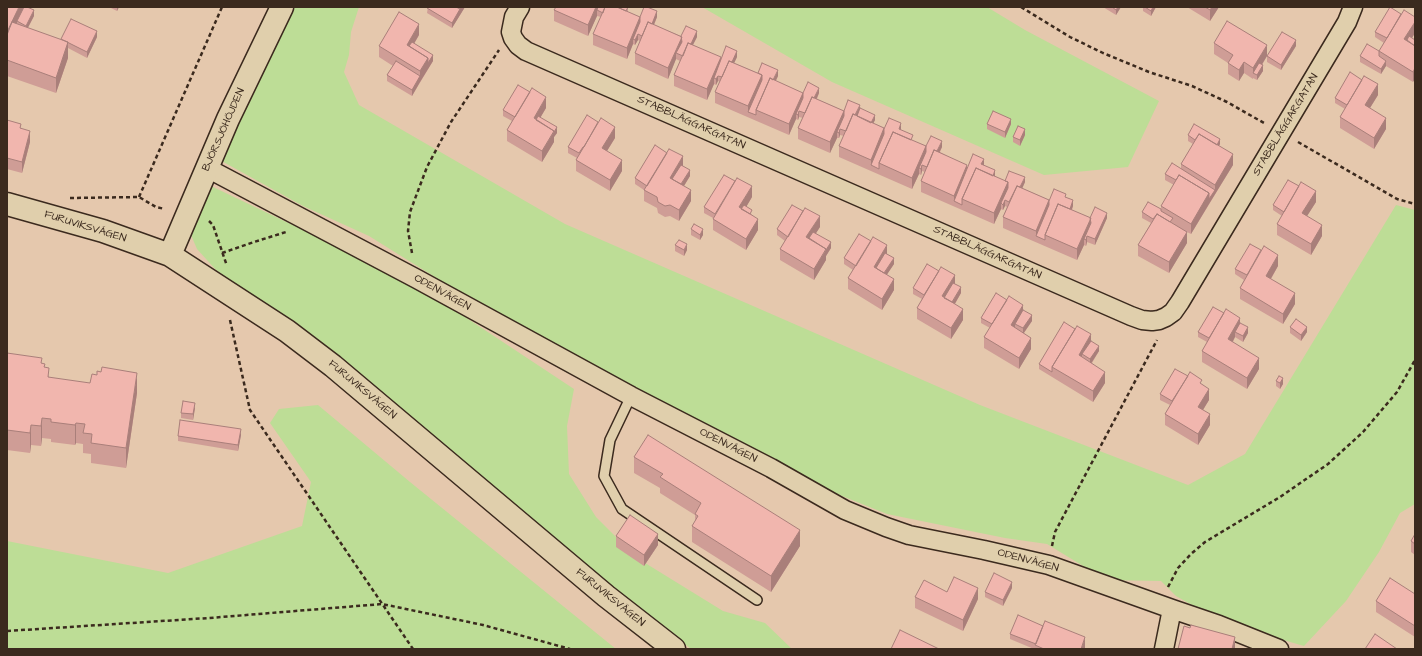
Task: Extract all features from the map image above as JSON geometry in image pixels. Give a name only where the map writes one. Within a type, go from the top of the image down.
[{"type":"main road","name":"BJÖRSJÖHÖJDEN","points":[[170,255],[237,100],[282,7]]},
{"type":"main road","name":"FURUVIKSVÄGEN","points":[[7,204],[103,231],[170,255],[287,331],[333,366],[606,596],[674,649]]},
{"type":"street","points":[[513,38],[511,25],[520,7]]},
{"type":"street","name":"STABBLÄGGARGATAN","points":[[513,38],[518,45],[526,51],[1116,310],[1142,320],[1159,320],[1173,312],[1180,302],[1347,22],[1353,7]]},
{"type":"street","name":"ODENVÄGEN","points":[[207,168],[417,279],[631,396],[771,468],[845,510],[909,535],[1049,565],[1172,610],[1219,625],[1279,649]]},
{"type":"street","points":[[1164,649],[1172,610]]},
{"type":"lane","points":[[631,396],[610,440],[604,476],[622,509],[757,600]]},
{"type":"path","points":[[69,198],[139,197],[222,7]]},
{"type":"path","points":[[1021,7],[1070,37],[1103,53],[1148,72],[1192,86],[1227,102],[1397,199],[1415,204]]},
{"type":"path","points":[[417,279],[408,231],[410,212],[427,167],[451,122],[498,50],[513,38]]},
{"type":"path","points":[[222,253],[313,224]]},
{"type":"path","points":[[230,320],[250,410],[413,649]]},
{"type":"path","points":[[1049,565],[1055,532],[1158,338],[1159,320]]},
{"type":"path","points":[[1172,610],[1166,592],[1178,568],[1191,554],[1206,542],[1280,497],[1328,464],[1362,432],[1397,392],[1415,360]]},
{"type":"path","points":[[7,631],[209,618],[382,604],[483,625],[570,649]]},
{"type":"green space","points":[[290,7],[359,7],[351,32],[349,55],[344,72],[359,105],[565,224],[980,405],[1188,485],[1245,454],[1396,205],[1415,210],[1415,504],[1400,513],[1379,552],[1346,601],[1304,646],[1273,637],[1199,609],[1176,596],[1161,581],[1106,580],[1047,544],[1005,538],[887,514],[832,492],[475,302],[369,236],[303,206],[218,159]]},
{"type":"green space","points":[[702,7],[987,7],[1025,30],[1159,101],[1128,167],[1044,175],[832,82]]},
{"type":"green space","points":[[211,186],[320,238],[456,311],[574,389],[567,426],[569,474],[596,517],[637,558],[723,611],[765,623],[792,649],[691,649],[612,590],[349,364],[216,270],[197,249],[191,235]]},
{"type":"green space","points":[[318,405],[410,482],[616,649],[7,649],[7,541],[168,573],[302,526],[311,482],[270,423],[279,409]]},
{"type":"building","points":[[7,7],[19,7],[7,32]]},
{"type":"building","points":[[24,7],[34,10],[26,26],[17,21]]},
{"type":"building","points":[[456,7],[460,9],[452,23],[427,8]]},
{"type":"building","points":[[556,7],[596,7],[588,25],[554,10]]},
{"type":"building","points":[[598,7],[605,7],[603,13],[597,10]]},
{"type":"building","points":[[605,7],[617,7],[640,17],[627,48],[593,34]]},
{"type":"building","points":[[617,7],[628,7],[626,11]]},
{"type":"building","points":[[644,7],[657,11],[652,24],[648,22],[642,36],[638,34],[635,40],[633,39]]},
{"type":"building","points":[[1145,7],[1153,7],[1151,11]]},
{"type":"building","points":[[1205,7],[1212,7],[1210,10]]},
{"type":"building","points":[[1390,7],[1401,14],[1387,38],[1375,32]]},
{"type":"building","points":[[1404,10],[1415,17],[1415,22],[1404,39],[1415,46],[1415,68],[1413,72],[1379,51]]},
{"type":"building","points":[[399,12],[419,24],[407,45],[428,58],[420,71],[379,46]]},
{"type":"building","points":[[71,19],[97,31],[87,52],[61,39]]},
{"type":"building","points":[[1227,21],[1267,45],[1253,68],[1244,62],[1239,70],[1228,63],[1233,55],[1214,43]]},
{"type":"building","points":[[12,22],[68,42],[56,78],[7,60],[7,35]]},
{"type":"building","points":[[648,22],[682,37],[668,68],[635,53]]},
{"type":"building","points":[[686,26],[697,31],[691,44],[688,43],[683,56],[676,53],[682,42],[681,36]]},
{"type":"building","points":[[1282,32],[1296,40],[1281,65],[1267,56]]},
{"type":"building","points":[[1409,36],[1415,40],[1415,46],[1407,40]]},
{"type":"building","points":[[412,42],[433,55],[428,63],[428,58],[409,46]]},
{"type":"building","points":[[688,43],[721,57],[707,89],[674,75]]},
{"type":"building","points":[[1367,44],[1379,51],[1379,56],[1386,61],[1381,69],[1360,56]]},
{"type":"building","points":[[726,46],[737,51],[732,62],[729,61],[722,77],[718,76],[716,79],[714,78]]},
{"type":"building","points":[[396,61],[420,76],[412,90],[387,75]]},
{"type":"building","points":[[729,61],[762,75],[748,106],[715,92]]},
{"type":"building","points":[[762,63],[778,70],[773,80],[770,78],[756,110],[756,115],[748,112],[762,80],[762,75],[758,73]]},
{"type":"building","points":[[1259,63],[1263,65],[1257,75],[1253,73]]},
{"type":"building","points":[[1350,72],[1362,80],[1347,105],[1335,98]]},
{"type":"building","points":[[1364,76],[1378,84],[1365,105],[1386,118],[1374,138],[1340,117]]},
{"type":"building","points":[[770,78],[803,93],[789,124],[756,110]]},
{"type":"building","points":[[808,82],[819,88],[814,98],[812,97],[805,113],[799,111],[798,115],[796,114]]},
{"type":"building","points":[[518,85],[530,92],[515,117],[503,110]]},
{"type":"building","points":[[532,88],[546,97],[534,118],[554,131],[542,151],[507,130]]},
{"type":"building","points":[[812,97],[844,111],[830,142],[798,128]]},
{"type":"building","points":[[848,100],[860,105],[855,115],[853,114],[846,131],[840,129],[839,133],[837,132],[844,116],[844,111]]},
{"type":"building","points":[[860,108],[875,115],[871,123],[857,116]]},
{"type":"building","points":[[993,111],[1011,119],[1005,132],[987,124]]},
{"type":"building","points":[[853,114],[884,128],[871,160],[839,146]]},
{"type":"building","points":[[587,115],[598,122],[579,153],[568,147]]},
{"type":"building","points":[[538,116],[557,127],[554,132],[536,120]]},
{"type":"building","points":[[601,118],[615,127],[602,148],[622,160],[610,180],[576,160]]},
{"type":"building","points":[[889,118],[901,123],[899,129],[913,135],[911,140],[893,132],[879,163],[879,169],[871,165]]},
{"type":"building","points":[[7,120],[21,124],[20,128],[30,131],[22,162],[7,158]]},
{"type":"building","points":[[1194,124],[1220,139],[1217,145],[1199,134],[1195,140],[1188,135]]},
{"type":"building","points":[[1018,126],[1025,129],[1020,140],[1013,137]]},
{"type":"building","points":[[893,132],[926,146],[912,178],[879,163]]},
{"type":"building","points":[[1199,134],[1233,154],[1215,185],[1181,164]]},
{"type":"building","points":[[931,136],[942,141],[937,151],[934,150],[927,167],[922,165],[921,169],[919,168]]},
{"type":"building","points":[[655,145],[667,153],[647,186],[635,178]]},
{"type":"building","points":[[669,149],[683,156],[670,178],[691,190],[679,210],[670,205],[665,206],[658,202],[657,197],[644,190]]},
{"type":"building","points":[[934,150],[967,165],[954,196],[921,181]]},
{"type":"building","points":[[973,154],[984,159],[981,164],[995,170],[993,176],[976,168],[962,199],[962,205],[954,201]]},
{"type":"building","points":[[1172,163],[1215,190],[1209,199],[1209,193],[1179,175],[1176,180],[1165,174]]},
{"type":"building","points":[[681,165],[690,170],[681,184],[672,179]]},
{"type":"building","points":[[976,168],[1008,182],[994,213],[962,199]]},
{"type":"building","points":[[1009,171],[1025,177],[1020,187],[1017,186],[1009,202],[1005,200],[1003,205],[1001,203],[1008,188],[1008,182],[1005,181]]},
{"type":"building","points":[[724,175],[735,181],[715,214],[704,207]]},
{"type":"building","points":[[1179,175],[1209,193],[1191,224],[1161,206]]},
{"type":"building","points":[[737,178],[752,186],[739,207],[758,219],[746,239],[713,219]]},
{"type":"building","points":[[1288,180],[1299,186],[1284,212],[1273,205]]},
{"type":"building","points":[[1301,182],[1316,191],[1302,213],[1322,225],[1311,244],[1277,224]]},
{"type":"building","points":[[1017,186],[1049,200],[1036,231],[1003,217]]},
{"type":"building","points":[[1054,189],[1066,194],[1065,197],[1073,200],[1070,209],[1058,204],[1045,235],[1045,240],[1036,236]]},
{"type":"building","points":[[1148,202],[1173,218],[1170,222],[1157,214],[1153,219],[1142,212]]},
{"type":"building","points":[[1058,204],[1091,218],[1077,249],[1045,235]]},
{"type":"building","points":[[744,205],[752,210],[750,214],[741,209]]},
{"type":"building","points":[[792,205],[803,211],[788,237],[777,229]]},
{"type":"building","points":[[1095,207],[1107,213],[1095,239],[1087,236],[1086,240],[1084,239],[1091,223],[1090,218]]},
{"type":"building","points":[[805,208],[820,216],[806,237],[826,249],[814,269],[780,249]]},
{"type":"building","points":[[1157,214],[1187,232],[1169,262],[1138,245]]},
{"type":"building","points":[[694,224],[703,229],[700,235],[691,229]]},
{"type":"building","points":[[813,232],[831,242],[826,250],[809,238]]},
{"type":"building","points":[[859,234],[871,241],[856,266],[844,258]]},
{"type":"building","points":[[873,237],[887,245],[874,267],[894,279],[882,299],[848,278]]},
{"type":"building","points":[[679,240],[687,244],[684,250],[675,245]]},
{"type":"building","points":[[1250,244],[1261,250],[1247,275],[1235,269]]},
{"type":"building","points":[[1264,246],[1278,255],[1266,276],[1295,293],[1283,314],[1240,288]]},
{"type":"building","points":[[885,253],[894,258],[884,273],[876,268]]},
{"type":"building","points":[[927,264],[939,271],[924,295],[913,288]]},
{"type":"building","points":[[941,267],[955,275],[942,296],[963,309],[951,328],[917,308]]},
{"type":"building","points":[[953,283],[961,287],[952,302],[944,298]]},
{"type":"building","points":[[996,293],[1007,300],[992,324],[981,318]]},
{"type":"building","points":[[1009,296],[1023,305],[1011,325],[1031,338],[1019,358],[984,337]]},
{"type":"building","points":[[1213,307],[1224,313],[1209,338],[1198,332]]},
{"type":"building","points":[[1226,309],[1240,318],[1228,339],[1259,358],[1247,378],[1202,351]]},
{"type":"building","points":[[1023,310],[1032,315],[1023,328],[1015,324]]},
{"type":"building","points":[[1296,319],[1307,327],[1301,335],[1290,327]]},
{"type":"building","points":[[1064,322],[1075,329],[1052,367],[1052,372],[1039,364]]},
{"type":"building","points":[[1240,323],[1248,327],[1243,336],[1235,332]]},
{"type":"building","points":[[1077,326],[1091,334],[1079,355],[1105,372],[1093,391],[1052,367]]},
{"type":"building","points":[[1091,341],[1099,346],[1090,359],[1082,354]]},
{"type":"building","points":[[7,353],[42,358],[41,363],[45,364],[44,367],[49,368],[48,377],[90,383],[92,374],[97,375],[97,371],[101,372],[102,367],[137,373],[126,448],[91,443],[92,434],[83,433],[85,424],[76,423],[75,425],[51,422],[51,419],[42,418],[41,426],[31,425],[30,433],[7,430]]},
{"type":"building","points":[[1175,369],[1188,376],[1172,401],[1160,394]]},
{"type":"building","points":[[1190,372],[1202,380],[1200,383],[1209,389],[1198,407],[1210,414],[1198,434],[1165,414]]},
{"type":"building","points":[[1279,376],[1283,378],[1280,383],[1276,381]]},
{"type":"building","points":[[183,401],[195,403],[193,414],[181,413]]},
{"type":"building","points":[[180,420],[241,429],[238,445],[178,436]]},
{"type":"building","points":[[648,435],[800,530],[771,576],[692,526],[698,516],[695,514],[701,503],[660,477],[663,474],[634,457]]},
{"type":"building","points":[[630,515],[658,534],[644,555],[616,536]]},
{"type":"building","points":[[1415,534],[1415,544],[1411,541]]},
{"type":"building","points":[[994,573],[1012,582],[1003,600],[985,592]]},
{"type":"building","points":[[954,577],[978,588],[963,620],[915,597],[924,580],[947,592]]},
{"type":"building","points":[[1390,578],[1415,594],[1415,626],[1376,601]]},
{"type":"building","points":[[1018,615],[1043,626],[1036,644],[1010,634]]},
{"type":"building","points":[[1045,621],[1085,637],[1081,649],[1044,649],[1035,645]]},
{"type":"building","points":[[1191,625],[1235,637],[1232,649],[1178,649],[1184,626],[1190,628]]},
{"type":"building","points":[[900,630],[939,649],[891,649]]},
{"type":"building","points":[[1375,634],[1397,649],[1365,649]]}]
